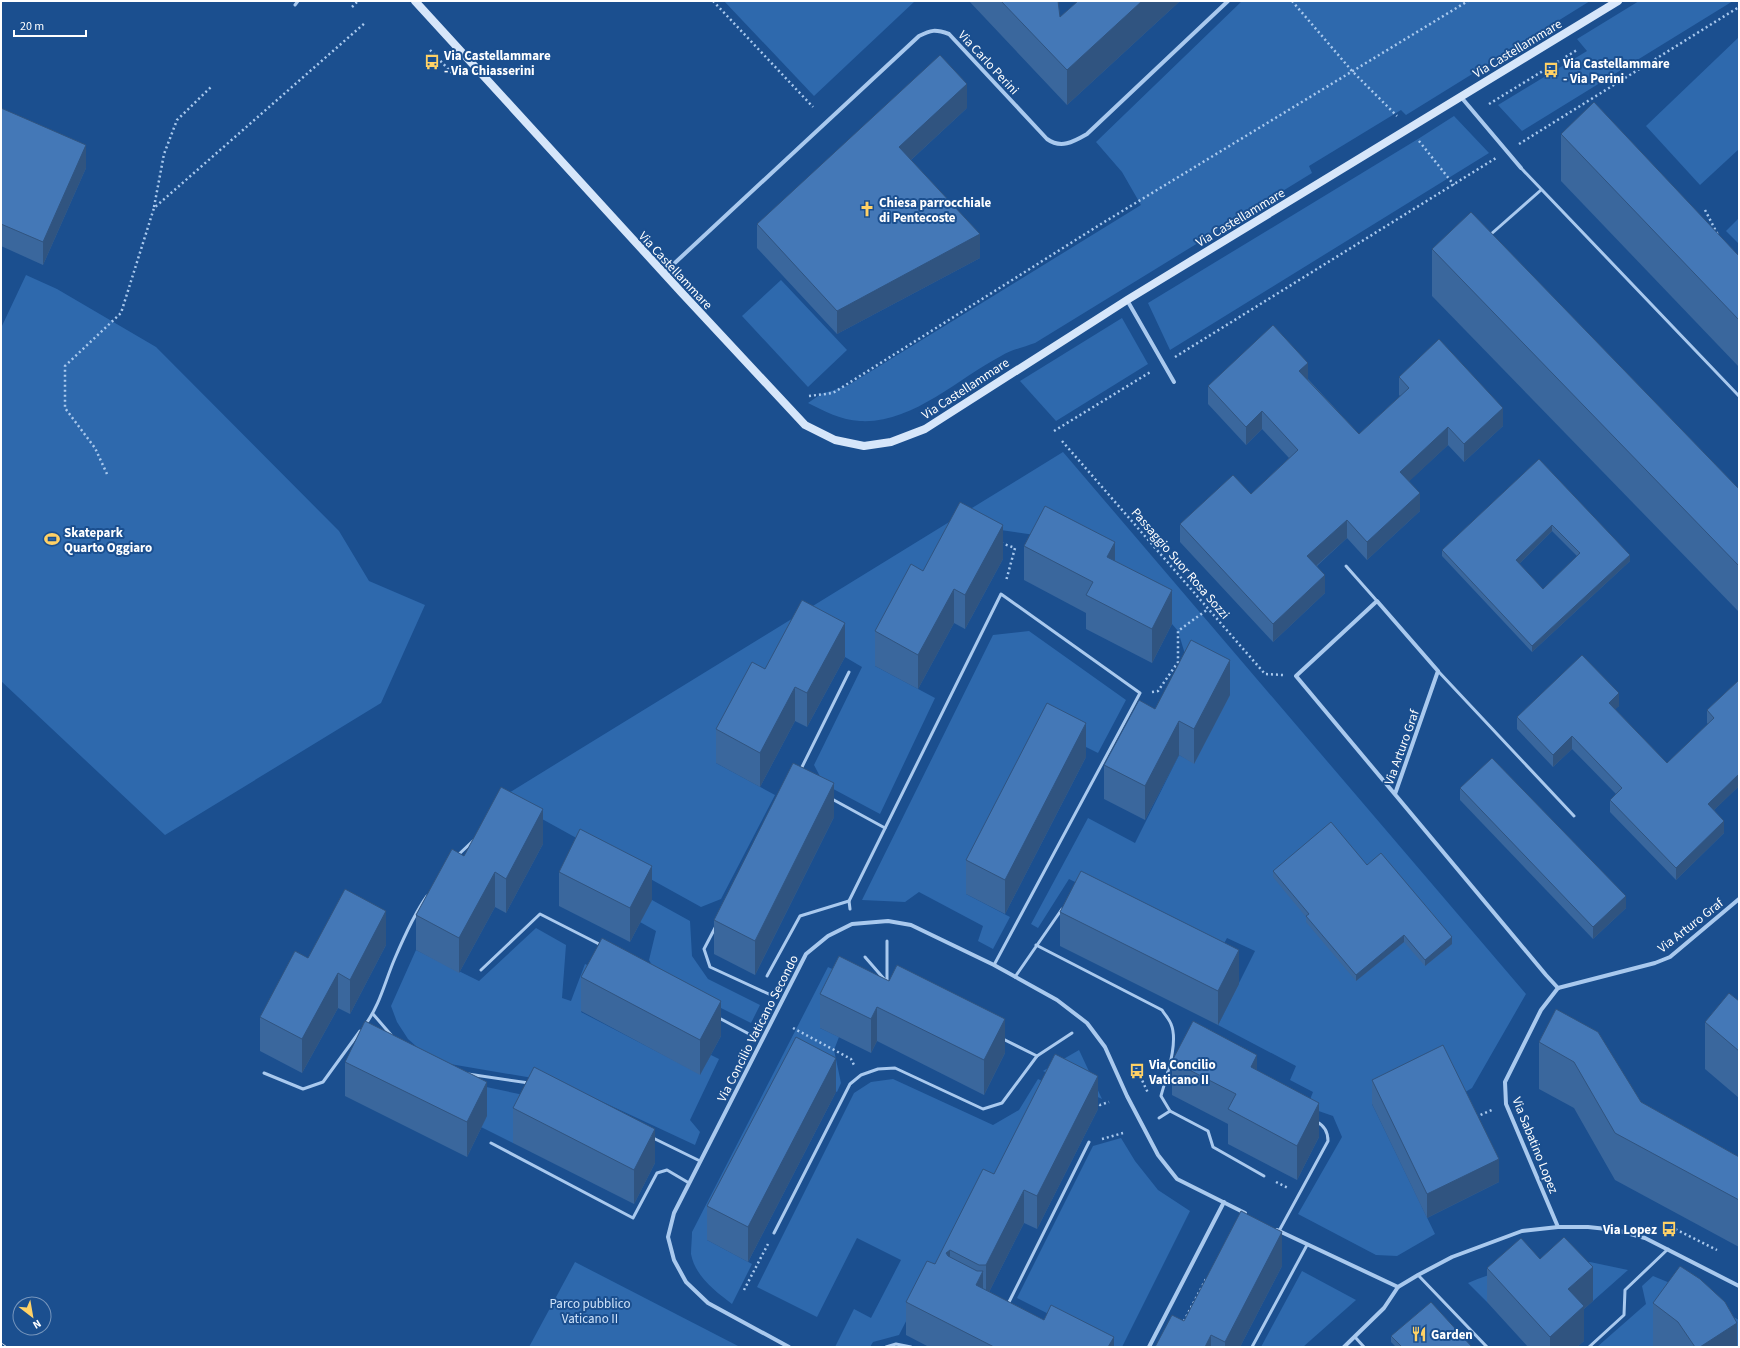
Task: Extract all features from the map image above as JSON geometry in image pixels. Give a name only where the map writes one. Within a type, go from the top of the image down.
[{"type":"street","name":"Via Castellammare","points":[[415,1],[664,274],[805,425],[835,440],[864,446],[891,442],[925,429],[1128,300],[1618,1]]},
{"type":"street","name":"Via Carlo Perini","points":[[664,274],[919,36],[938,30],[949,34],[1047,139],[1053,143],[1063,145],[1087,134],[1228,1]]},
{"type":"street","points":[[1460,97],[1521,168]]},
{"type":"street","points":[[1128,300],[1174,382]]},
{"type":"street","points":[[1296,676],[1377,601],[1438,671]]},
{"type":"street","name":"Via Arturo Graf","points":[[1395,794],[1438,671]]},
{"type":"street","name":"Via Arturo Graf","points":[[1296,676],[1395,794]]},
{"type":"street","points":[[1395,794],[1558,988]]},
{"type":"street","name":"Via Arturo Graf","points":[[1558,988],[1655,963],[1670,957],[1739,899]]},
{"type":"street","name":"Via Concilio Vaticano Secondo","points":[[788,1347],[708,1303],[686,1282],[674,1260],[668,1237],[674,1213],[689,1182],[806,954],[828,936],[852,924],[888,921],[911,925],[994,965],[1057,1000],[1087,1023],[1105,1047],[1127,1096],[1158,1154],[1177,1179],[1251,1217]]},
{"type":"street","name":"Via Sabatino Lopez","points":[[1558,988],[1541,1010],[1505,1082],[1506,1104],[1558,1227]]},
{"type":"street","points":[[1149,1347],[1224,1202]]},
{"type":"street","points":[[1272,1227],[1398,1287]]},
{"type":"street","points":[[1344,1347],[1356,1337],[1384,1308],[1398,1287],[1418,1274],[1452,1257],[1522,1231],[1558,1227],[1588,1227],[1616,1230],[1645,1238],[1739,1286]]},
{"type":"lane","points":[[295,5],[298,1]]},
{"type":"lane","points":[[1521,168],[1739,396]]},
{"type":"lane","points":[[1489,236],[1541,190]]},
{"type":"lane","points":[[1346,566],[1377,601]]},
{"type":"lane","points":[[850,909],[849,901],[1001,594],[1140,693],[994,965]]},
{"type":"lane","points":[[1438,671],[1574,816]]},
{"type":"lane","points":[[799,773],[849,672]]},
{"type":"lane","points":[[830,798],[885,828]]},
{"type":"lane","points":[[454,860],[479,835]]},
{"type":"lane","points":[[264,1073],[303,1089],[323,1082],[373,1014],[395,958],[430,891]]},
{"type":"lane","points":[[768,976],[800,916],[849,901]]},
{"type":"lane","points":[[1015,977],[1066,903]]},
{"type":"lane","points":[[481,970],[540,914],[608,948]]},
{"type":"lane","points":[[718,920],[704,949],[710,967],[771,995]]},
{"type":"lane","points":[[887,941],[887,982]]},
{"type":"lane","points":[[1036,945],[1162,1010],[1171,1024],[1173,1036],[1173,1048],[1161,1096],[1170,1111],[1208,1131],[1213,1147],[1264,1176]]},
{"type":"lane","points":[[865,957],[887,982],[894,985]]},
{"type":"lane","points":[[373,1014],[393,1037]]},
{"type":"lane","points":[[716,1016],[751,1035]]},
{"type":"lane","points":[[774,1233],[850,1084],[861,1075],[878,1069],[895,1068],[983,1109],[1002,1103],[1037,1056],[1072,1033]]},
{"type":"lane","points":[[996,1036],[1037,1056]]},
{"type":"lane","points":[[460,1073],[537,1084]]},
{"type":"lane","points":[[1159,1118],[1170,1111]]},
{"type":"lane","points":[[1279,1231],[1328,1141],[1328,1133],[1322,1124],[1315,1121]]},
{"type":"lane","points":[[648,1135],[700,1161]]},
{"type":"lane","points":[[1009,1302],[1090,1142]]},
{"type":"lane","points":[[491,1143],[633,1218],[657,1173],[668,1170],[689,1182]]},
{"type":"lane","points":[[1252,1347],[1308,1245]]},
{"type":"lane","points":[[1589,1347],[1624,1315],[1625,1290],[1668,1249]]},
{"type":"lane","points":[[1418,1274],[1487,1347]]},
{"type":"lane","points":[[1001,1302],[1009,1302],[1015,1306]]},
{"type":"lane","points":[[1356,1337],[1364,1347]]},
{"type":"lane","points":[[886,1347],[896,1344],[911,1347]]},
{"type":"path","points":[[352,7],[358,1]]},
{"type":"path","points":[[713,1],[813,107]]},
{"type":"path","points":[[1292,1],[1352,71],[1401,121]]},
{"type":"path","points":[[809,396],[833,392],[1101,224],[1468,1]]},
{"type":"path","points":[[1521,142],[1739,8]]},
{"type":"path","points":[[154,208],[366,22]]},
{"type":"path","points":[[430,50],[452,73]]},
{"type":"path","points":[[1489,104],[1577,50]]},
{"type":"path","points":[[107,474],[95,448],[65,408],[65,366],[122,313],[154,208],[164,154],[177,120],[211,87]]},
{"type":"path","points":[[1418,139],[1454,185]]},
{"type":"path","points":[[1173,358],[1499,156]]},
{"type":"path","points":[[1706,210],[1719,237]]},
{"type":"path","points":[[1054,431],[1153,370]]},
{"type":"path","name":"Passaggio Suor Rosa Sozzi","points":[[1062,441],[1265,674],[1296,676]]},
{"type":"path","points":[[1000,542],[1015,548],[1001,594]]},
{"type":"path","points":[[1140,693],[1158,691],[1178,662],[1178,631],[1208,609]]},
{"type":"path","points":[[793,1028],[850,1059]]},
{"type":"path","points":[[1136,1067],[1149,1095]]},
{"type":"path","points":[[1094,1102],[1100,1105],[1109,1102]]},
{"type":"path","points":[[1474,1118],[1484,1113]]},
{"type":"path","points":[[1090,1142],[1123,1133]]},
{"type":"path","points":[[1264,1176],[1299,1194]]},
{"type":"path","points":[[1671,1226],[1717,1250]]},
{"type":"path","points":[[744,1290],[774,1233]]},
{"type":"path","points":[[1184,1321],[1206,1279]]},
{"type":"green space","points":[[724,1],[915,1],[814,96]]},
{"type":"green space","points":[[1242,1],[1590,1],[1406,115],[1401,110],[1309,166],[1312,173],[1035,343],[1005,354],[916,408],[879,420],[860,421],[839,417],[808,403],[821,394],[847,386],[1141,205],[1122,172],[1096,142]]},
{"type":"green space","points":[[1639,1],[1733,1],[1522,131],[1498,105],[1587,51],[1577,39]]},
{"type":"green space","points":[[1739,37],[1739,149],[1700,185],[1646,126]]},
{"type":"green space","points":[[1454,116],[1489,153],[1170,350],[1148,303]]},
{"type":"green space","points":[[1739,218],[1739,244],[1726,231]]},
{"type":"green space","points":[[26,275],[57,289],[156,347],[339,531],[369,581],[425,605],[381,703],[165,835],[1,681],[1,328]]},
{"type":"green space","points":[[781,280],[847,350],[808,387],[742,316]]},
{"type":"green space","points":[[1122,318],[1148,364],[1056,421],[1020,381]]},
{"type":"green space","points":[[1063,452],[1526,994],[1472,1088],[1457,1097],[1372,1104],[1435,1234],[1397,1256],[1376,1255],[1298,1214],[1342,1137],[1333,1116],[1307,1107],[1313,1092],[1290,1080],[1296,1066],[1218,1025],[1255,951],[1227,938],[1219,953],[1069,879],[1038,928],[1031,924],[1088,818],[1135,843],[1179,755],[1194,763],[1191,674],[1178,631],[1172,624],[1107,591],[1035,535],[973,526],[875,666],[935,698],[880,814],[824,784],[814,765],[862,667],[845,657],[716,763],[775,795],[721,899],[701,907],[515,804],[507,794]]},
{"type":"green space","points":[[1029,631],[1126,700],[1098,753],[1050,729],[966,894],[1010,917],[993,949],[978,941],[983,926],[919,892],[905,902],[862,900],[993,635]]},
{"type":"green space","points":[[652,900],[690,921],[692,956],[708,979],[760,1005],[751,1023],[659,977],[649,960],[656,931],[640,922]]},
{"type":"green space","points":[[536,928],[566,945],[562,998],[571,1001],[585,964],[602,972],[581,1012],[700,1074],[711,1055],[719,1059],[690,1120],[700,1132],[695,1145],[562,1083],[450,1064],[426,1055],[408,1039],[397,1022],[391,1006],[416,950],[479,981]]},
{"type":"green space","points":[[828,967],[897,999],[820,1028],[839,1037],[834,1050],[841,1083],[837,1092],[796,1071],[707,1240],[752,1264],[732,1304],[701,1276],[693,1262],[691,1254],[692,1232]]},
{"type":"green space","points":[[1079,1050],[1102,1099],[1043,1071]]},
{"type":"green space","points":[[893,1079],[993,1125],[1019,1110],[1038,1079],[1055,1087],[922,1290],[899,1335],[873,1342],[870,1347],[835,1347],[854,1309],[871,1318],[901,1260],[857,1238],[817,1317],[757,1287],[854,1093],[871,1082]]},
{"type":"green space","points":[[477,1085],[519,1094],[534,1102],[513,1143],[481,1127]]},
{"type":"green space","points":[[1121,1138],[1135,1161],[1158,1190],[1190,1211],[1122,1347],[1114,1347],[1017,1298],[1093,1146]]},
{"type":"green space","points":[[1554,1261],[1590,1262],[1628,1270],[1593,1301],[1521,1272],[1487,1302],[1468,1283],[1499,1272]]},
{"type":"green space","name":"Parco pubblico Vaticano II","points":[[575,1262],[740,1347],[529,1347]]},
{"type":"green space","points":[[1302,1271],[1356,1300],[1303,1347],[1261,1347]]},
{"type":"green space","points":[[1653,1276],[1670,1283],[1739,1320],[1739,1347],[1597,1347],[1646,1304],[1642,1286]]},
{"type":"building","points":[[1001,1],[1058,1],[1060,17],[1078,1],[1142,1],[1067,70]]},
{"type":"building","name":"Chiesa parrocchiale di Pentecoste","points":[[940,55],[967,84],[899,147],[980,234],[837,311],[757,224]]},
{"type":"building","points":[[1594,102],[1739,256],[1739,320],[1561,134]]},
{"type":"building","points":[[1,108],[86,145],[43,242],[1,224]]},
{"type":"building","points":[[1471,212],[1739,489],[1739,566],[1432,249]]},
{"type":"building","points":[[1273,325],[1308,363],[1299,371],[1359,434],[1409,388],[1399,377],[1439,339],[1503,408],[1464,444],[1448,427],[1400,472],[1420,493],[1367,542],[1347,520],[1307,556],[1325,575],[1273,624],[1180,524],[1233,475],[1251,494],[1298,450],[1262,411],[1246,427],[1208,386]]},
{"type":"building","points":[[1539,459],[1630,555],[1532,646],[1442,550]],"holes":[[[1552,525],[1580,553],[1543,589],[1516,560]]]},
{"type":"building","points":[[960,502],[1003,525],[965,595],[954,589],[918,655],[875,631],[911,564],[923,571]]},
{"type":"building","points":[[1045,506],[1115,542],[1107,557],[1172,590],[1152,629],[1086,595],[1093,582],[1024,546]]},
{"type":"building","points":[[802,600],[845,623],[807,693],[795,687],[760,753],[716,729],[752,662],[765,669]]},
{"type":"building","points":[[1191,640],[1230,660],[1194,729],[1179,721],[1145,786],[1104,765],[1139,700],[1155,709]]},
{"type":"building","points":[[1582,655],[1619,693],[1609,703],[1667,763],[1714,718],[1707,710],[1739,680],[1739,774],[1708,804],[1724,821],[1676,868],[1610,800],[1622,788],[1572,736],[1553,755],[1517,717]]},
{"type":"building","points":[[1047,703],[1086,723],[1005,880],[966,860]]},
{"type":"building","points":[[1492,758],[1626,896],[1593,927],[1460,788]]},
{"type":"building","points":[[793,763],[834,783],[755,941],[714,920]]},
{"type":"building","points":[[501,787],[543,809],[506,879],[495,872],[459,938],[416,915],[452,849],[464,856]]},
{"type":"building","points":[[1331,822],[1367,865],[1381,853],[1452,937],[1425,960],[1404,935],[1356,975],[1306,916],[1309,914],[1273,871]]},
{"type":"building","points":[[580,829],[652,866],[630,908],[559,872]]},
{"type":"building","points":[[1081,871],[1239,950],[1218,991],[1060,912]]},
{"type":"building","points":[[345,889],[386,911],[350,980],[338,973],[302,1039],[260,1017],[295,951],[308,958]]},
{"type":"building","points":[[602,938],[721,1001],[700,1040],[581,977]]},
{"type":"building","points":[[839,956],[889,981],[897,965],[1005,1019],[984,1060],[877,1007],[871,1019],[820,994]]},
{"type":"building","points":[[1729,993],[1739,1001],[1739,1051],[1705,1022]]},
{"type":"building","points":[[1556,1009],[1598,1032],[1641,1102],[1739,1157],[1739,1200],[1615,1133],[1574,1062],[1539,1042]]},
{"type":"building","points":[[365,1021],[487,1082],[467,1122],[345,1062]]},
{"type":"building","points":[[1193,1021],[1257,1055],[1251,1067],[1319,1103],[1297,1146],[1228,1109],[1236,1094],[1172,1061]]},
{"type":"building","points":[[796,1037],[836,1058],[748,1227],[707,1206]]},
{"type":"building","points":[[1443,1045],[1499,1159],[1427,1194],[1372,1080]]},
{"type":"building","points":[[1055,1054],[1098,1076],[1037,1196],[1024,1190],[986,1265],[979,1265],[950,1250],[946,1253],[948,1256],[977,1271],[983,1271],[976,1285],[1044,1320],[1051,1305],[1114,1337],[1108,1347],[994,1347],[906,1302],[927,1261],[935,1264],[983,1169],[994,1174]]},
{"type":"building","points":[[534,1067],[655,1129],[634,1170],[513,1108]]},
{"type":"building","points":[[1241,1211],[1282,1232],[1225,1342],[1211,1335],[1205,1347],[1155,1347],[1172,1315],[1184,1321]]},
{"type":"building","points":[[1564,1237],[1593,1267],[1568,1289],[1584,1306],[1550,1337],[1487,1268],[1521,1238],[1540,1259]]},
{"type":"building","points":[[1680,1266],[1700,1279],[1725,1302],[1737,1323],[1700,1347],[1695,1347],[1678,1322],[1653,1303]]},
{"type":"building","points":[[1431,1302],[1472,1347],[1402,1347],[1391,1336]]},
{"type":"place","name":"Via Castellammare - Via Chiasserini","points":[[432,62]]},
{"type":"place","name":"Via Castellammare - Via Perini","points":[[1551,70]]},
{"type":"place","name":"Chiesa parrocchiale di Pentecoste","points":[[867,209]]},
{"type":"place","name":"Skatepark Quarto Oggiaro","points":[[52,539]]},
{"type":"place","name":"Via Concilio Vaticano II","points":[[1137,1071]]},
{"type":"place","name":"Via Lopez","points":[[1669,1229]]},
{"type":"place","name":"Garden","points":[[1419,1334]]}]
